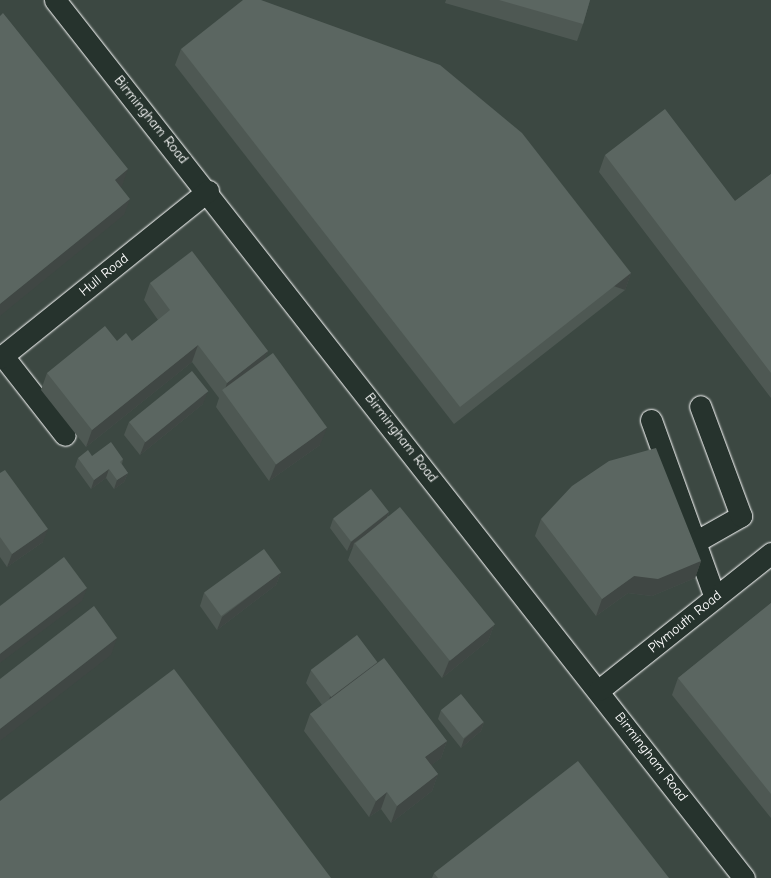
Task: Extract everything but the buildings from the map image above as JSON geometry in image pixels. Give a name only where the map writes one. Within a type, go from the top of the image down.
[{"type":"street","name":"Birmingham Road","points":[[56,0],[600,690],[744,878]]},
{"type":"street","name":"Hull Road","points":[[2,357],[208,191]]},
{"type":"street","points":[[2,357],[65,435]]},
{"type":"street","points":[[695,542],[741,516],[700,406]]},
{"type":"street","points":[[651,420],[715,598]]},
{"type":"street","name":"Plymouth Road","points":[[600,690],[771,553]]},
{"type":"shaded area","points":[[0,0],[771,0],[771,878],[0,878]]}]
